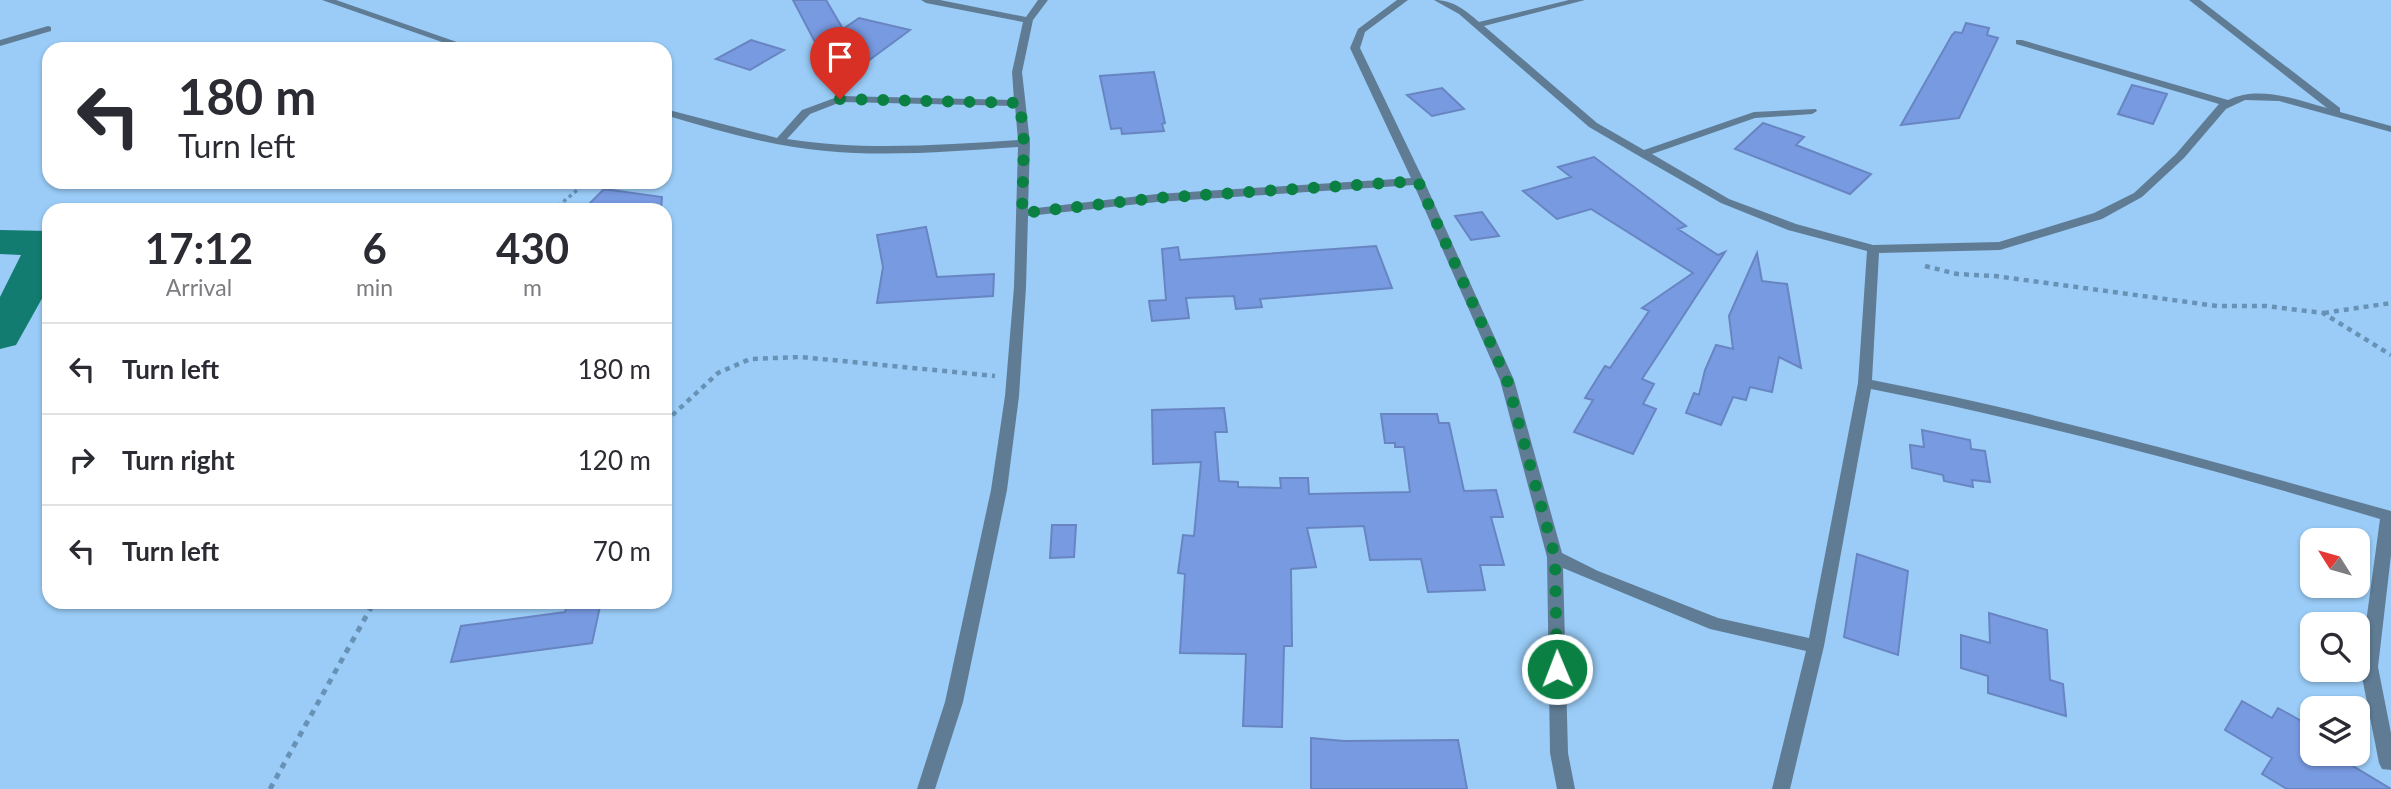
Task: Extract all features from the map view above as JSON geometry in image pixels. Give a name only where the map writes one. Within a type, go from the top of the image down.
[{"type":"street","points":[[327,0],[451,42]]},
{"type":"street","points":[[926,0],[1028,20]]},
{"type":"street","points":[[926,789],[954,702],[991,530],[1007,440],[1013,378],[1024,143],[1017,72],[1028,20],[1044,0]]},
{"type":"street","points":[[1403,0],[1361,31],[1355,48],[1507,380],[1555,557],[1559,753],[1566,789]]},
{"type":"street","points":[[1439,0],[1462,12],[1593,125],[1725,201],[1792,227],[1879,249],[2000,246],[2098,216],[2138,195],[2180,156],[2222,107],[2243,97],[2279,98],[2391,129]]},
{"type":"street","points":[[1478,25],[1580,0]]},
{"type":"street","points":[[2194,0],[2340,113]]},
{"type":"street","points":[[0,43],[48,29]]},
{"type":"street","points":[[2019,42],[2228,104]]},
{"type":"street","points":[[780,141],[806,112],[840,99],[1020,103]]},
{"type":"street","points":[[1643,153],[1754,115],[1812,111]]},
{"type":"street","points":[[672,114],[727,130],[826,148],[955,148],[1024,143]]},
{"type":"street","points":[[1022,213],[1157,198],[1418,181]]},
{"type":"street","points":[[1781,789],[1816,646],[1865,383],[1879,249]]},
{"type":"street","points":[[1865,383],[1972,403],[2166,452],[2390,517],[2369,667],[2388,764]]},
{"type":"street","points":[[1555,557],[1592,575],[1716,624],[1816,646]]},
{"type":"path","points":[[562,203],[578,189]]},
{"type":"path","points":[[1879,249],[1914,264],[1957,274],[1995,275],[2217,306],[2266,306],[2323,313],[2391,303]]},
{"type":"path","points":[[2323,313],[2391,355]]},
{"type":"path","points":[[672,416],[718,373],[750,359],[801,357],[1013,378]]},
{"type":"path","points":[[271,789],[370,609]]},
{"type":"building","points":[[793,0],[826,0],[843,29],[859,18],[910,30],[864,64],[867,65],[837,84]]},
{"type":"building","points":[[1966,23],[1989,28],[1987,35],[1998,38],[1959,118],[1901,125],[1952,35],[1955,32],[1962,33]]},
{"type":"building","points":[[751,40],[784,50],[750,70],[716,59]]},
{"type":"building","points":[[1154,72],[1165,123],[1162,124],[1164,131],[1122,134],[1121,128],[1111,129],[1100,76]]},
{"type":"building","points":[[2132,85],[2167,94],[2153,124],[2118,114]]},
{"type":"building","points":[[1442,88],[1464,109],[1432,116],[1407,95]]},
{"type":"building","points":[[1763,123],[1804,137],[1796,145],[1871,174],[1850,194],[1735,149]]},
{"type":"building","points":[[1594,157],[1686,226],[1678,229],[1718,255],[1725,252],[1642,379],[1654,384],[1643,404],[1656,409],[1633,454],[1574,432],[1593,400],[1585,398],[1605,366],[1610,368],[1649,311],[1642,308],[1693,273],[1591,209],[1557,219],[1523,191],[1571,177],[1558,167]]},
{"type":"building","points":[[604,189],[662,197],[662,203],[590,203]]},
{"type":"building","points":[[1482,212],[1499,236],[1471,240],[1455,216]]},
{"type":"building","points":[[926,227],[937,277],[994,274],[993,296],[877,303],[883,267],[877,235]]},
{"type":"building","points":[[1376,246],[1392,288],[1260,299],[1262,307],[1236,309],[1234,296],[1186,298],[1189,318],[1152,321],[1149,301],[1166,300],[1162,249],[1178,247],[1180,260]]},
{"type":"building","points":[[1757,253],[1762,281],[1787,284],[1801,368],[1779,357],[1772,392],[1750,387],[1746,400],[1733,397],[1721,425],[1686,413],[1694,393],[1699,395],[1705,370],[1716,345],[1733,349],[1729,316]]},
{"type":"building","points":[[1224,408],[1227,432],[1215,432],[1219,481],[1238,482],[1238,487],[1281,488],[1280,478],[1308,478],[1309,494],[1410,492],[1404,447],[1385,443],[1381,414],[1437,414],[1439,423],[1449,423],[1464,491],[1496,490],[1503,517],[1491,517],[1504,565],[1480,565],[1485,590],[1428,592],[1421,559],[1370,560],[1364,526],[1307,528],[1316,567],[1291,569],[1292,646],[1284,646],[1282,727],[1243,726],[1246,654],[1180,653],[1185,574],[1178,573],[1183,535],[1194,536],[1201,462],[1153,464],[1152,410]]},
{"type":"building","points":[[1922,430],[1970,440],[1971,449],[1985,451],[1990,482],[1972,480],[1973,487],[1944,481],[1943,475],[1912,468],[1910,445],[1924,447]]},
{"type":"building","points":[[1052,525],[1076,525],[1074,557],[1050,558]]},
{"type":"building","points":[[1857,554],[1908,571],[1898,655],[1844,637]]},
{"type":"building","points":[[566,609],[599,609],[592,643],[451,662],[461,626],[565,612]]},
{"type":"building","points":[[1989,613],[2047,630],[2050,680],[2063,684],[2066,716],[1988,693],[1988,676],[1961,668],[1961,635],[1990,643]]},
{"type":"building","points":[[2242,701],[2272,718],[2278,708],[2300,720],[2300,766],[2353,766],[2391,789],[2287,789],[2262,774],[2272,758],[2225,730]]},
{"type":"building","points":[[1311,738],[1344,741],[1458,740],[1467,789],[1311,789]]},
{"type":"waterway","points":[[0,242],[42,243]]},
{"type":"waterway","points":[[0,335],[42,256]]},
{"type":"route","points":[[840,99],[1020,103],[1024,143],[1022,213],[1157,198],[1418,181],[1507,380],[1555,557],[1557,669]]}]
